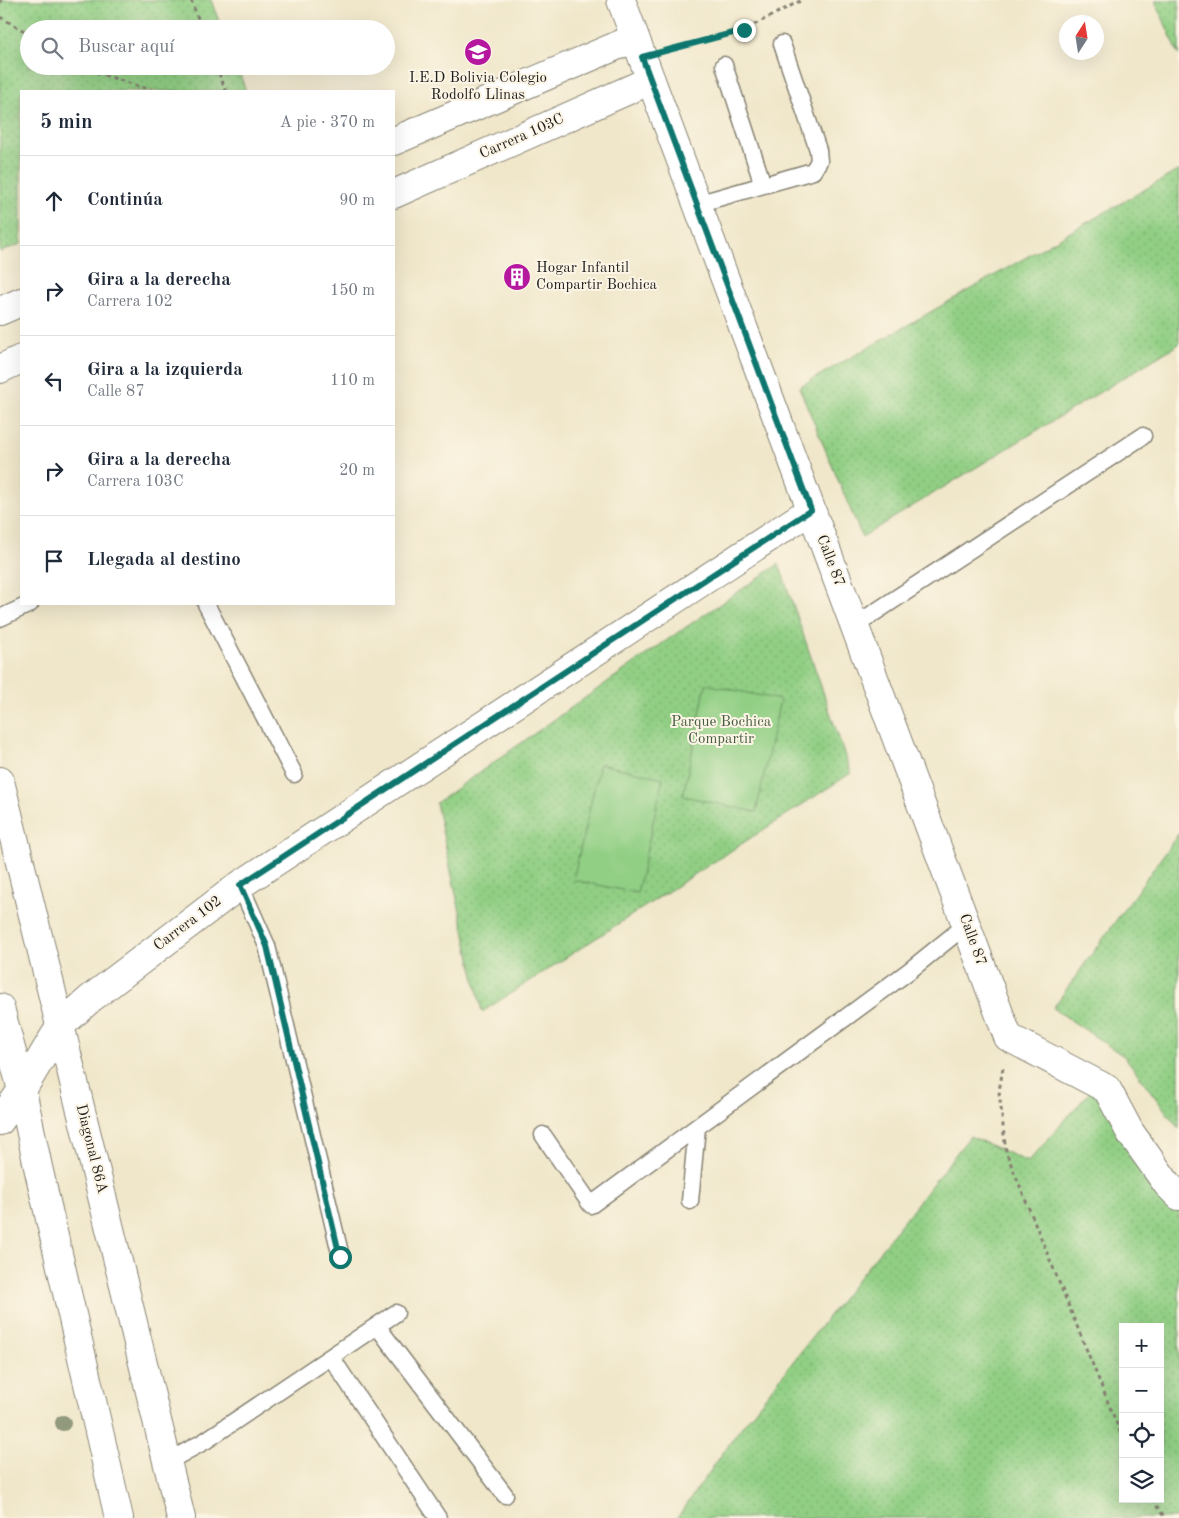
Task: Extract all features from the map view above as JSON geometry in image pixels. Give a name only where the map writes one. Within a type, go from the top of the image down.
[{"type":"street","name":"Calle 87","points":[[621,0],[1008,1037]]},
{"type":"street","points":[[395,141],[642,58]]},
{"type":"street","name":"Carrera 103C","points":[[395,193],[642,58]]},
{"type":"street","points":[[0,311],[20,302]]},
{"type":"street","points":[[0,369],[20,359]]},
{"type":"street","name":"Carrera 102","points":[[0,1121],[11,1092],[61,1025],[90,998],[240,885],[811,510]]},
{"type":"street","name":"Diagonal 86A","points":[[0,781],[181,1518]]},
{"type":"street","points":[[0,1008],[11,1092],[40,1176],[119,1518]]},
{"type":"street","points":[[1008,1037],[1107,1089],[1130,1132],[1179,1196]]},
{"type":"lane","points":[[697,204],[812,170],[818,161],[818,150],[782,44]]},
{"type":"lane","points":[[724,65],[763,185]]},
{"type":"lane","points":[[854,626],[1143,436]]},
{"type":"lane","points":[[0,618],[28,605]]},
{"type":"lane","points":[[207,605],[294,774]]},
{"type":"lane","points":[[240,885],[267,946],[340,1257]]},
{"type":"lane","points":[[542,1135],[591,1205],[909,971],[966,925]]},
{"type":"lane","points":[[690,1201],[697,1127]]},
{"type":"lane","points":[[167,1462],[205,1441],[396,1313]]},
{"type":"lane","points":[[377,1326],[505,1495]]},
{"type":"lane","points":[[330,1357],[438,1518]]},
{"type":"path","points":[[191,0],[199,20]]},
{"type":"path","points":[[642,58],[744,30],[802,0]]},
{"type":"path","points":[[0,17],[20,29]]},
{"type":"path","points":[[104,75],[151,90]]},
{"type":"path","points":[[220,75],[226,90]]},
{"type":"path","points":[[1008,1037],[999,1091],[1006,1152],[1119,1430]]},
{"type":"path","points":[[1155,1503],[1165,1518]]},
{"type":"green space","points":[[0,0],[211,0],[219,20],[20,20],[20,75],[240,75],[246,90],[20,90],[20,244],[0,252]]},
{"type":"green space","points":[[1156,0],[1179,0],[1179,55],[1156,3]]},
{"type":"green space","points":[[1179,170],[1179,344],[862,537],[799,387]]},
{"type":"green space","name":"Parque Bochica Compartir","points":[[779,564],[851,773],[482,1012],[436,803],[670,638]]},
{"type":"green space","points":[[706,684],[780,700],[756,812],[683,796]]},
{"type":"green space","points":[[600,764],[663,778],[637,893],[573,880]]},
{"type":"green space","points":[[1179,833],[1179,1129],[1125,1057],[1053,1008]]},
{"type":"green space","points":[[1095,1086],[1179,1202],[1179,1518],[677,1518],[737,1433],[970,1136],[1028,1162]]},
{"type":"place","name":"I.E.D Bolivia Colegio Rodolfo Llinas","points":[[478,52]]},
{"type":"place","name":"Hogar Infantil Compartir Bochica","points":[[517,277]]},
{"type":"route","points":[[340,1257],[267,946],[240,885],[811,510],[642,57],[744,30]]}]
